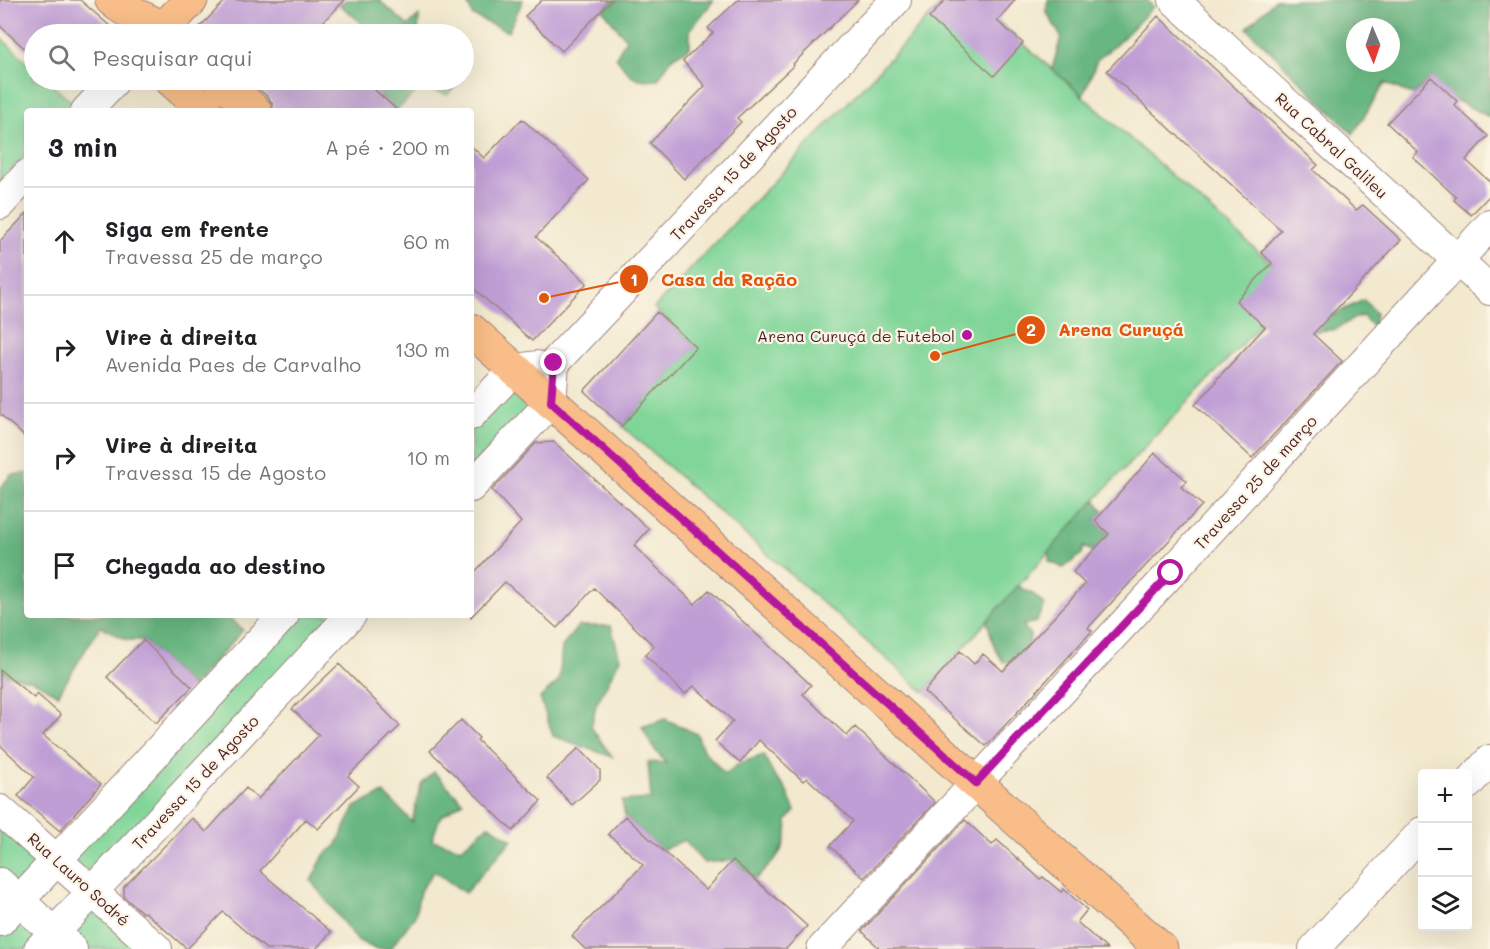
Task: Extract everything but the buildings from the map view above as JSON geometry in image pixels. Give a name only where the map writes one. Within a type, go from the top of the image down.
[{"type":"main road","points":[[143,23],[190,0]]},
{"type":"main road","points":[[182,90],[203,108]]},
{"type":"main road","points":[[231,90],[252,108]]},
{"type":"main road","points":[[474,333],[1161,949]]},
{"type":"street","name":"Travessa 15 de Agosto","points":[[554,363],[896,0]]},
{"type":"street","name":"Rua Cabral Galileu","points":[[1174,0],[1490,290]]},
{"type":"street","points":[[89,108],[106,90]]},
{"type":"street","points":[[0,204],[24,178]]},
{"type":"street","name":"Travessa 25 de março","points":[[822,949],[1490,225]]},
{"type":"street","points":[[474,412],[515,369],[554,363],[551,402],[474,484]]},
{"type":"street","points":[[55,944],[6,901],[56,858],[281,618]]},
{"type":"street","name":"Travessa 15 de Agosto","points":[[55,944],[91,892],[348,618]]},
{"type":"street","points":[[1472,779],[1490,760]]},
{"type":"street","name":"Rua Lauro Sodré","points":[[0,810],[157,949]]},
{"type":"street","points":[[1314,949],[1418,836]]},
{"type":"green space","points":[[345,0],[379,0],[406,24],[363,24],[340,5]]},
{"type":"green space","points":[[466,0],[523,0],[508,32],[473,16]]},
{"type":"green space","points":[[612,0],[714,0],[690,30],[690,47],[672,58],[658,79],[643,80],[633,77],[616,57],[626,39],[603,10]]},
{"type":"green space","name":"Arena Curuçá de Futebol","points":[[945,0],[974,0],[1297,286],[1095,500],[924,692],[622,426],[695,347],[654,308]]},
{"type":"green space","points":[[1048,0],[1147,0],[1153,7],[1121,40],[1097,60],[1083,96],[1052,69],[1061,37],[1046,11]]},
{"type":"green space","points":[[1275,0],[1490,0],[1490,117],[1457,101],[1431,77],[1413,95],[1385,83],[1353,134],[1247,28]]},
{"type":"green space","points":[[419,16],[419,24],[410,24]]},
{"type":"green space","points":[[0,37],[24,60],[24,90],[58,90],[73,103],[69,108],[24,108],[24,156],[0,182]]},
{"type":"green space","points":[[375,90],[419,90],[399,108],[395,108]]},
{"type":"green space","points":[[431,90],[452,90],[447,95]]},
{"type":"green space","points":[[1364,300],[1376,314],[1373,327],[1363,316],[1332,330],[1312,333],[1317,305],[1330,316]]},
{"type":"green space","points":[[515,369],[551,402],[474,484],[474,412]]},
{"type":"green space","points":[[24,473],[24,618],[229,618],[243,630],[192,687],[143,640],[127,640],[100,626],[58,695],[34,681],[6,675],[0,670],[0,488],[11,475]]},
{"type":"green space","points":[[1095,500],[1104,511],[1095,521],[1132,555],[1107,553],[1099,545],[1092,551],[1084,547],[1082,554],[1063,568],[1049,562],[1049,551]]},
{"type":"green space","points":[[1018,586],[1033,594],[1045,605],[1036,622],[1023,625],[1030,635],[1028,652],[1017,661],[1003,662],[994,646],[987,621]]},
{"type":"green space","points":[[281,618],[348,618],[91,892],[157,949],[0,949],[0,810],[56,858]],"holes":[[[56,859],[91,892],[54,933],[20,900]]]},
{"type":"green space","points":[[578,626],[611,626],[620,659],[596,705],[591,727],[612,757],[553,736],[540,698],[559,681],[562,647]]},
{"type":"green space","points":[[665,719],[697,734],[703,750],[725,774],[740,763],[764,755],[774,776],[785,788],[795,811],[787,821],[786,838],[779,854],[755,879],[733,860],[704,863],[684,840],[662,850],[625,816],[622,801],[651,799],[648,762],[666,763],[652,746],[642,727]]},
{"type":"green space","points":[[434,772],[463,802],[440,817],[432,840],[461,848],[489,825],[512,840],[465,893],[434,871],[420,891],[415,916],[390,949],[375,949],[357,940],[311,881],[324,855],[336,846],[355,807],[384,793],[412,822],[421,784]]},
{"type":"place","name":"Casa da Ração","points":[[544,298]]},
{"type":"place","name":"Arena Curuçá de Futebol","points":[[967,335]]},
{"type":"place","name":"Arena Curuçá","points":[[935,356]]},
{"type":"route","points":[[554,363],[551,402],[976,783],[1171,573]]}]
